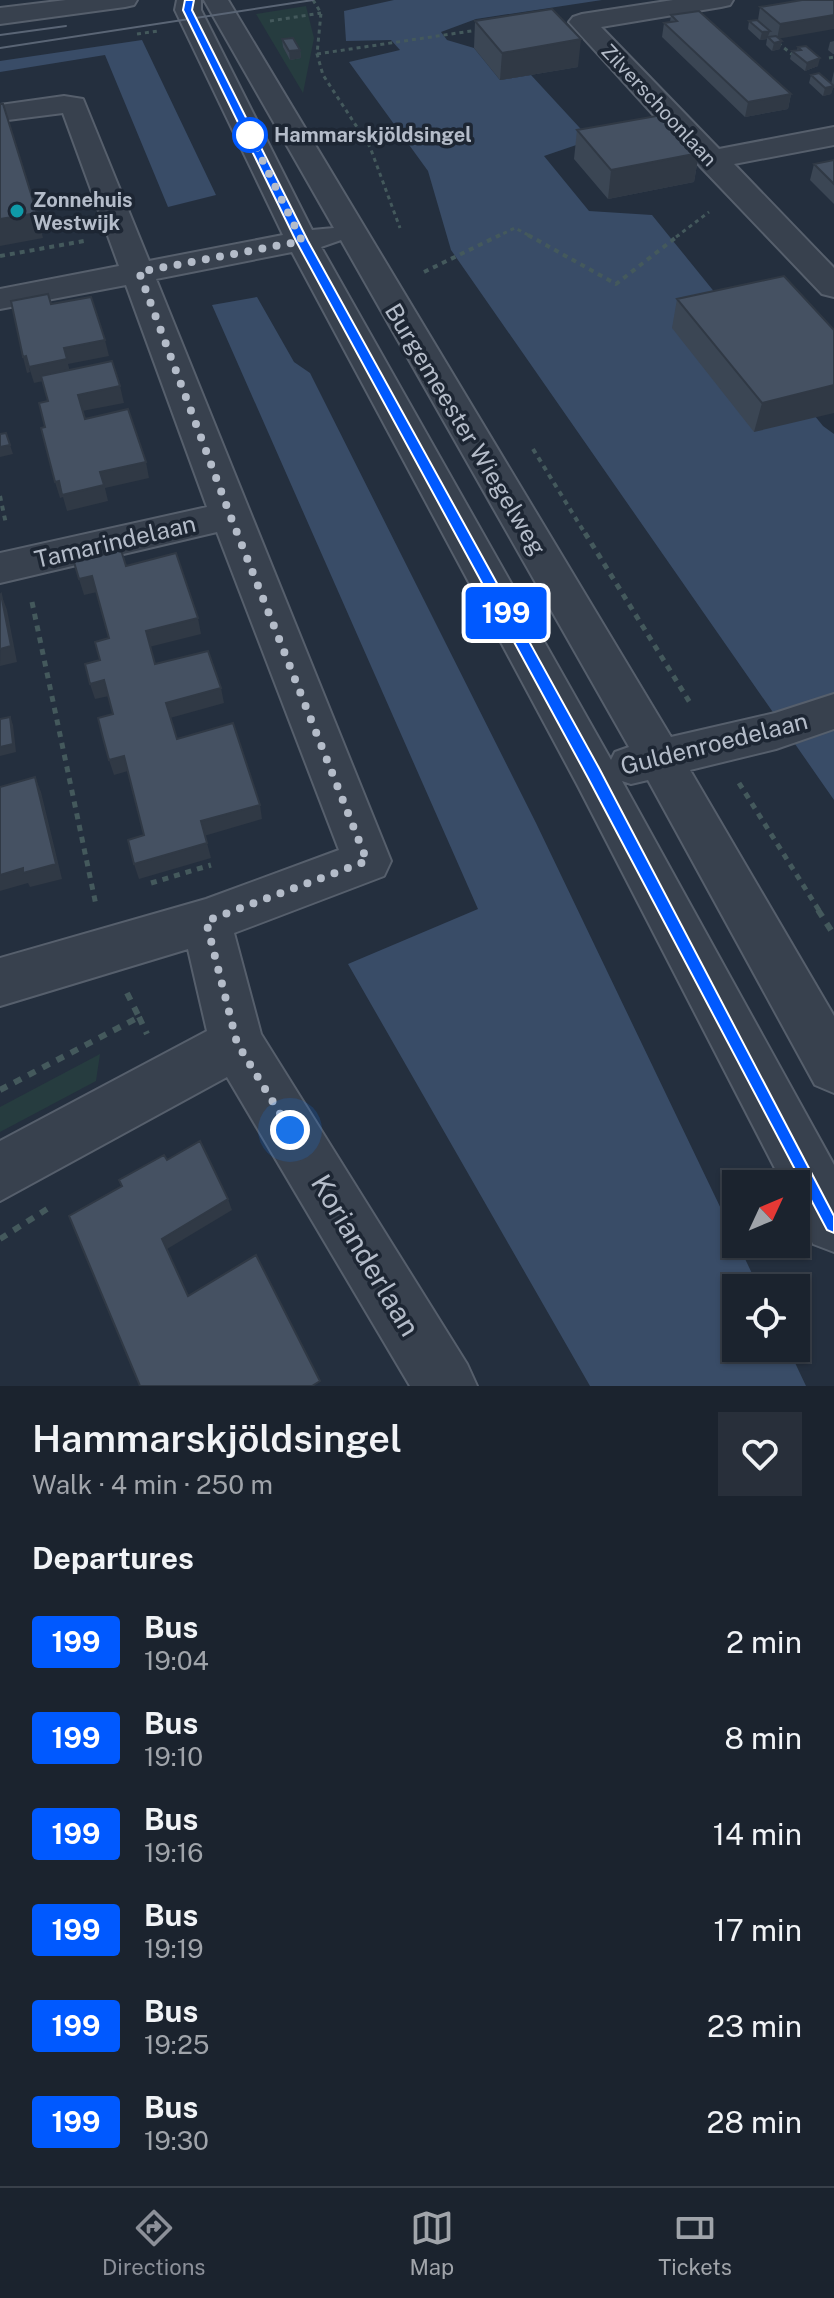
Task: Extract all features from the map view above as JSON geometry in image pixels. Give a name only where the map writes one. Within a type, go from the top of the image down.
[{"type":"street","points":[[0,16],[125,0]]},
{"type":"street","name":"Burgemeester Wiegelweg","points":[[189,0],[188,10],[302,241],[594,773],[834,1223]]},
{"type":"street","name":"Burgemeester Wiegelweg","points":[[216,0],[660,759],[834,1067]]},
{"type":"street","name":"Zilverschoonlaan","points":[[721,0],[582,22],[834,287]]},
{"type":"street","points":[[0,113],[73,105],[367,861],[206,921],[0,982]]},
{"type":"street","points":[[710,160],[834,136]]},
{"type":"street","points":[[0,299],[131,252],[302,241],[349,232]]},
{"type":"street","name":"Tamarindelaan","points":[[10,553],[230,515]]},
{"type":"street","name":"Guldenroedelaan","points":[[594,773],[776,731],[834,711]]},
{"type":"street","name":"Korianderlaan","points":[[206,921],[237,1043],[445,1386]]},
{"type":"street","points":[[0,1172],[237,1043]]},
{"type":"path","points":[[313,0],[321,13],[317,54],[323,75],[370,147],[404,235]]},
{"type":"path","points":[[317,54],[479,30]]},
{"type":"path","points":[[769,35],[793,55]]},
{"type":"path","name":"Burgemeester Wiegelweg","points":[[418,260],[424,272],[515,228],[616,284],[708,212]]},
{"type":"path","points":[[0,256],[131,252]]},
{"type":"path","name":"Burgemeester Wiegelweg","points":[[533,448],[834,935]]},
{"type":"path","points":[[0,530],[10,553],[105,950],[139,1017],[0,1090]]},
{"type":"path","points":[[140,887],[215,864]]},
{"type":"path","points":[[81,904],[110,896]]},
{"type":"green space","points":[[306,6],[314,38],[303,93],[256,14]]},
{"type":"green space","points":[[100,1054],[96,1081],[0,1132],[0,1107]]},
{"type":"water","points":[[394,0],[602,0],[476,19],[441,32],[447,40],[474,48],[500,80],[531,75],[591,140],[544,156],[589,211],[652,215],[823,426],[834,434],[834,800],[451,250],[428,171],[349,62],[400,50],[391,40],[346,41],[344,11]]},
{"type":"water","points":[[142,40],[216,195],[168,207],[105,55],[0,72],[0,61]]},
{"type":"water","points":[[257,297],[294,362],[310,373],[536,823],[722,1211],[722,1258],[745,1258],[752,1274],[722,1274],[722,1362],[795,1362],[806,1386],[590,1386],[348,964],[478,909],[212,305]]},
{"type":"building","points":[[802,0],[834,0],[834,15],[780,24],[760,7]]},
{"type":"building","points":[[552,9],[581,39],[502,53],[475,21]]},
{"type":"building","points":[[699,11],[791,94],[748,102],[664,23],[677,21],[671,15]]},
{"type":"building","points":[[757,20],[770,31],[762,32],[749,21]]},
{"type":"building","points":[[776,36],[782,41],[774,43],[768,37]]},
{"type":"building","points":[[293,38],[300,50],[289,51],[282,39]]},
{"type":"building","points":[[806,46],[820,58],[807,63],[792,51]]},
{"type":"building","points":[[819,73],[834,86],[825,88],[811,75]]},
{"type":"building","name":"Zonnehuis Westwijk","points":[[0,104],[3,104],[37,213],[0,219]]},
{"type":"building","points":[[662,115],[699,153],[611,170],[577,130]]},
{"type":"building","points":[[834,160],[834,184],[814,164]]},
{"type":"building","points":[[784,276],[834,330],[834,385],[762,403],[677,299]]},
{"type":"building","points":[[48,294],[51,304],[91,297],[105,340],[64,348],[67,359],[29,367],[26,356],[23,357],[11,301]]},
{"type":"building","points":[[112,361],[120,386],[78,395],[85,419],[128,409],[146,462],[100,472],[104,485],[62,495],[59,481],[55,482],[41,428],[45,427],[39,403],[48,401],[41,376]]},
{"type":"building","points":[[6,433],[10,445],[0,447],[0,434]]},
{"type":"building","points":[[121,550],[126,566],[176,553],[198,618],[146,631],[155,664],[208,651],[221,688],[166,703],[177,739],[233,723],[260,805],[201,821],[207,843],[134,864],[128,840],[144,835],[124,756],[109,760],[103,738],[98,718],[113,714],[104,680],[90,684],[85,664],[100,660],[95,642],[109,638],[92,576],[79,579],[74,562]]},
{"type":"building","points":[[0,595],[11,646],[0,649]]},
{"type":"building","points":[[10,717],[13,744],[0,747],[0,719]]},
{"type":"building","points":[[35,777],[56,864],[23,873],[23,868],[0,875],[0,787]]},
{"type":"building","points":[[200,1141],[228,1199],[162,1239],[188,1296],[256,1255],[320,1381],[312,1386],[140,1386],[69,1216],[122,1186],[119,1180],[164,1155],[167,1160]]},
{"type":"tram line","points":[[0,48],[313,0]]},
{"type":"tram line","points":[[0,35],[66,26]]},
{"type":"bus line","name":"199","points":[[189,0],[188,10],[302,241],[594,773],[834,1223]]},
{"type":"place","name":"Hammarskjöldsingel","points":[[250,135]]},
{"type":"place","name":"Zonnehuis Westwijk","points":[[17,211]]},
{"type":"route","points":[[250,135],[302,241],[139,272],[230,515],[367,861],[206,921],[237,1043],[290,1130]]}]
